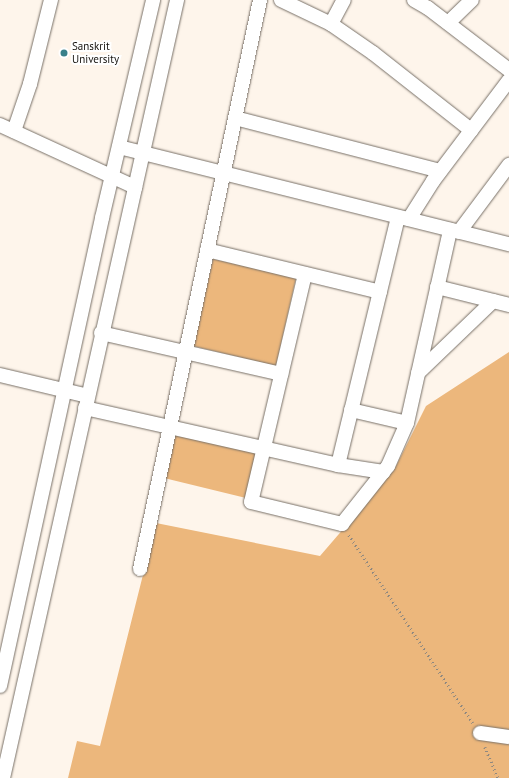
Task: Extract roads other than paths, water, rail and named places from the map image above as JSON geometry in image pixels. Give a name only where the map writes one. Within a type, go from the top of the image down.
[{"type":"street","points":[[14,131],[30,84],[51,0]]},
{"type":"street","points":[[0,686],[64,391],[153,0]]},
{"type":"street","points":[[4,778],[101,333],[177,0]]},
{"type":"street","points":[[140,569],[260,0]]},
{"type":"street","points":[[281,0],[331,24],[373,53],[471,130]]},
{"type":"street","points":[[331,24],[344,0]]},
{"type":"street","points":[[414,0],[431,4],[448,23],[509,70]]},
{"type":"street","points":[[448,23],[472,0]]},
{"type":"street","points":[[338,465],[380,292],[403,218],[509,80]]},
{"type":"street","points":[[235,118],[440,171]]},
{"type":"street","points":[[0,127],[14,131],[134,186]]},
{"type":"street","points":[[119,147],[509,244]]},
{"type":"street","points":[[305,274],[251,502],[342,524],[388,466],[407,422],[437,287],[454,231],[509,165]]},
{"type":"street","points":[[207,250],[380,292]]},
{"type":"street","points":[[437,287],[509,305]]},
{"type":"street","points":[[418,373],[493,301]]},
{"type":"street","points":[[101,333],[281,374]]},
{"type":"street","points":[[0,375],[64,391],[86,402],[170,427],[338,465],[383,472]]},
{"type":"street","points":[[351,410],[407,422]]},
{"type":"street","points":[[480,733],[509,737]]},
{"type":"place","name":"Sanskrit University","points":[[64,53]]}]
